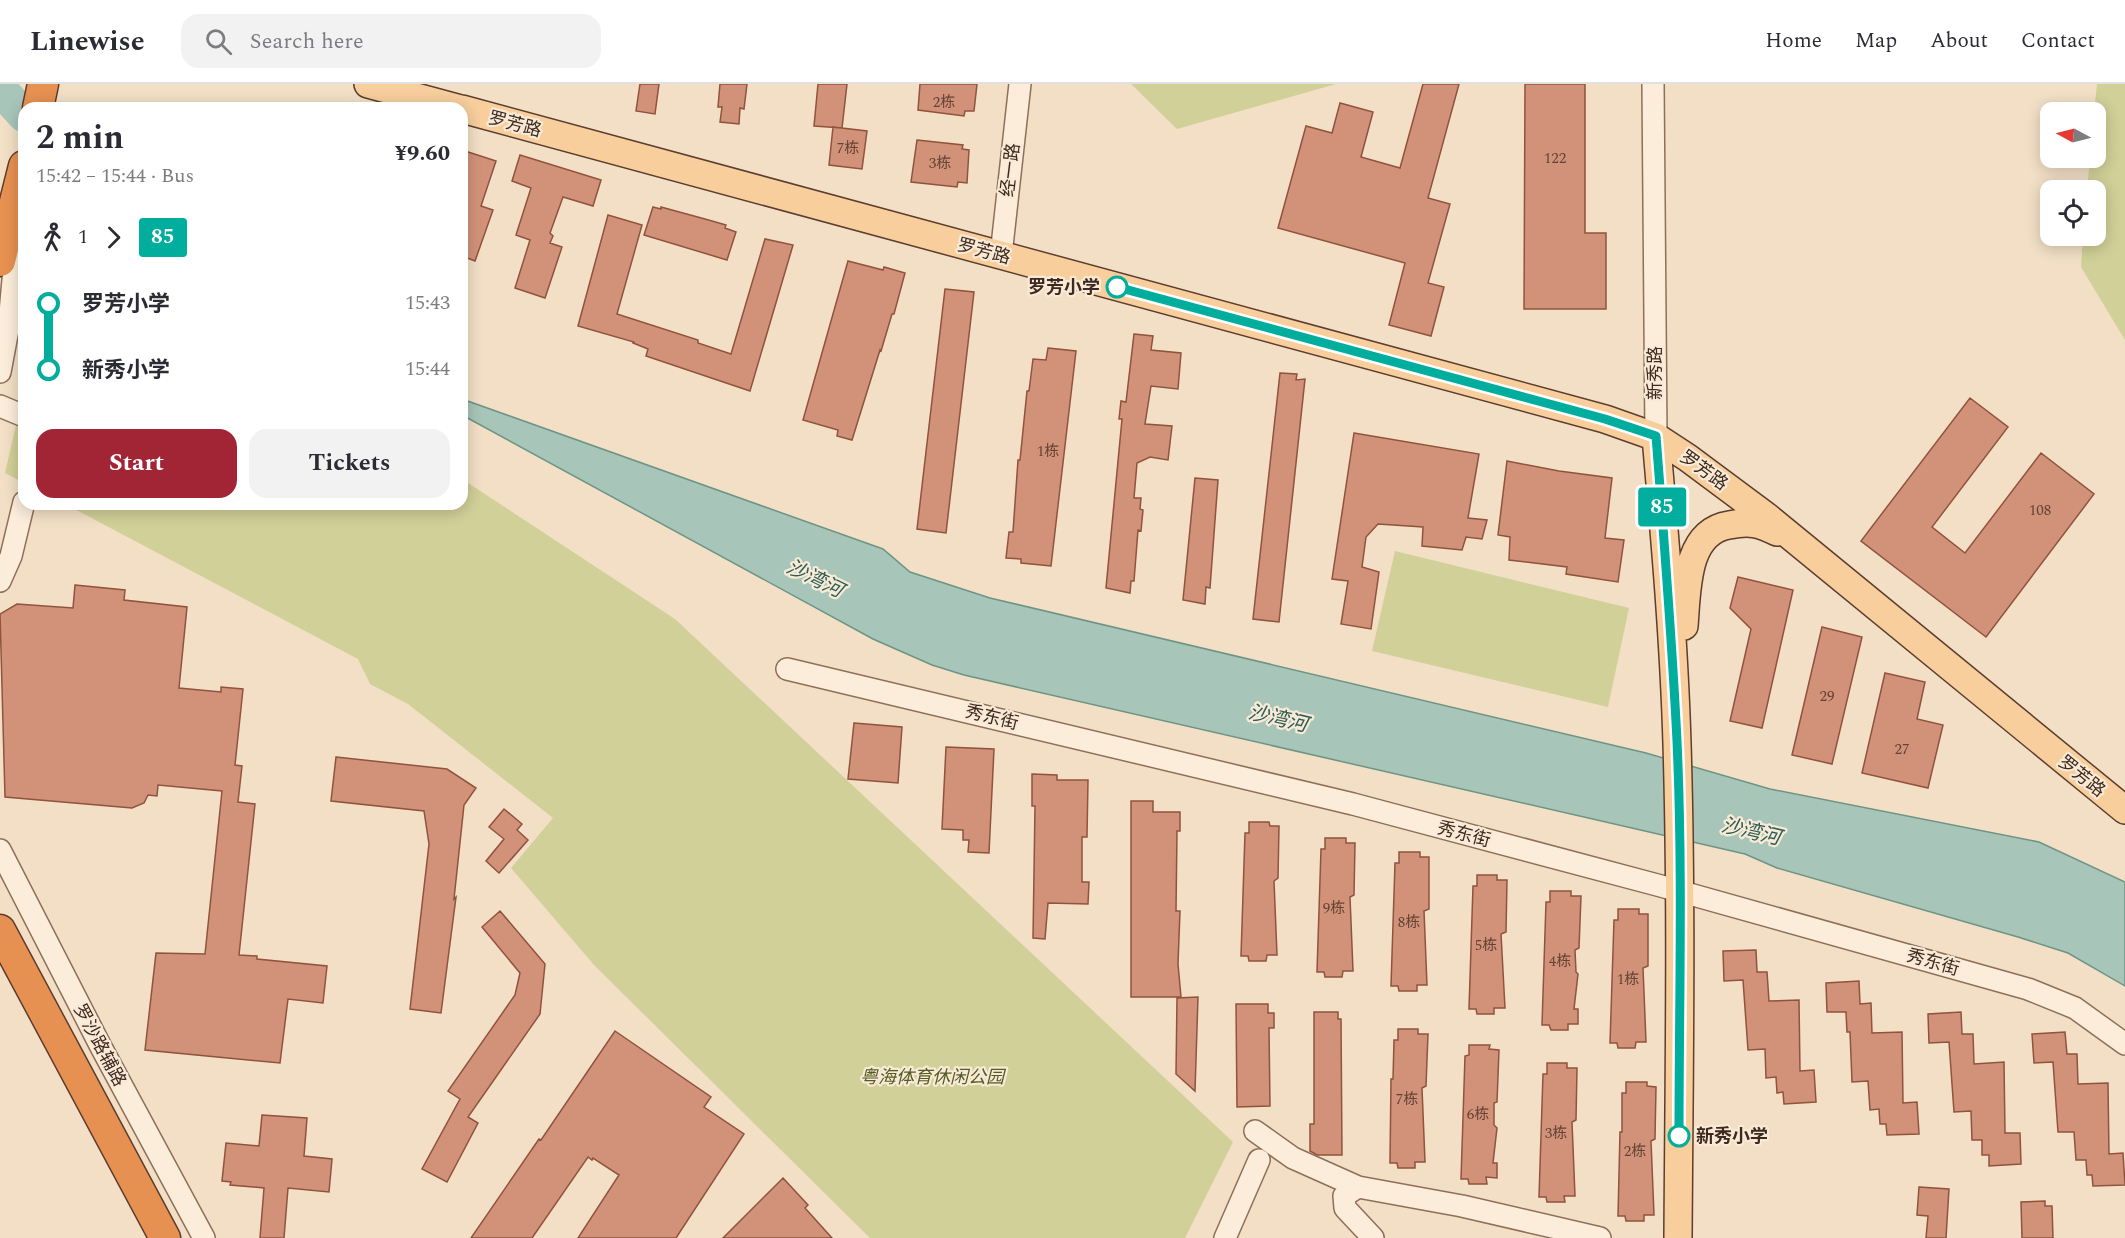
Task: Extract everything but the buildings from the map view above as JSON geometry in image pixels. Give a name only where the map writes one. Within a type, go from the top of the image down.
[{"type":"highway","points":[[39,102],[43,84]]},
{"type":"highway","points":[[0,261],[18,191]]},
{"type":"highway","points":[[0,930],[165,1238]]},
{"type":"main road","points":[[368,84],[435,102]]},
{"type":"main road","name":"罗芳路","points":[[468,111],[1631,426],[1656,436],[1689,458],[1795,541],[2125,810]]},
{"type":"main road","name":"新秀路","points":[[1656,436],[1669,588],[1676,732],[1679,861],[1678,1238]]},
{"type":"main road","points":[[1676,732],[1688,588],[1695,549],[1706,534],[1720,526],[1737,523],[1758,523],[1795,541]]},
{"type":"street","name":"经一路","points":[[1000,255],[1020,84]]},
{"type":"street","name":"新秀路","points":[[1653,84],[1656,436]]},
{"type":"street","points":[[0,372],[12,297],[18,229]]},
{"type":"street","points":[[0,406],[18,414]]},
{"type":"street","points":[[0,581],[11,556],[22,510]]},
{"type":"street","name":"秀东街","points":[[787,669],[1353,804],[1679,891],[2028,989],[2074,1008],[2125,1044]]},
{"type":"street","name":"罗沙路辅路","points":[[0,850],[101,1047],[204,1238]]},
{"type":"street","points":[[1255,1131],[1293,1158],[1358,1186],[1462,1206],[1600,1238]]},
{"type":"street","points":[[1225,1238],[1259,1161]]},
{"type":"street","points":[[1358,1186],[1344,1196],[1345,1208],[1373,1238]]},
{"type":"green space","points":[[1131,84],[1336,84],[1177,129]]},
{"type":"green space","points":[[2097,84],[2125,84],[2125,340],[2081,267],[2082,246],[2106,246],[2106,180],[2088,180],[2089,168],[2106,168],[2106,102],[2095,102]]},
{"type":"green space","points":[[18,416],[18,480],[5,473]]},
{"type":"green space","name":"粤海体育休闲公园","points":[[468,483],[675,619],[1233,1142],[1185,1238],[870,1238],[594,965],[511,868],[553,818],[408,704],[370,684],[358,659],[76,510],[468,510]]},
{"type":"green space","points":[[1395,551],[1629,608],[1608,707],[1372,651]]},
{"type":"water","points":[[468,401],[883,549],[910,572],[990,598],[1646,753],[1770,789],[2039,842],[2125,882],[2125,986],[2068,953],[1777,868],[1745,854],[964,675],[932,665],[873,639],[468,418]]},
{"type":"waterway","name":"沙湾河","points":[[0,89],[18,108]]},
{"type":"bus line","name":"85","points":[[1117,287],[1631,426],[1656,436],[1669,588],[1677,742],[1679,1136]]},
{"type":"place","name":"罗芳小学","points":[[1117,287]]},
{"type":"place","name":"新秀小学","points":[[1679,1136]]}]
